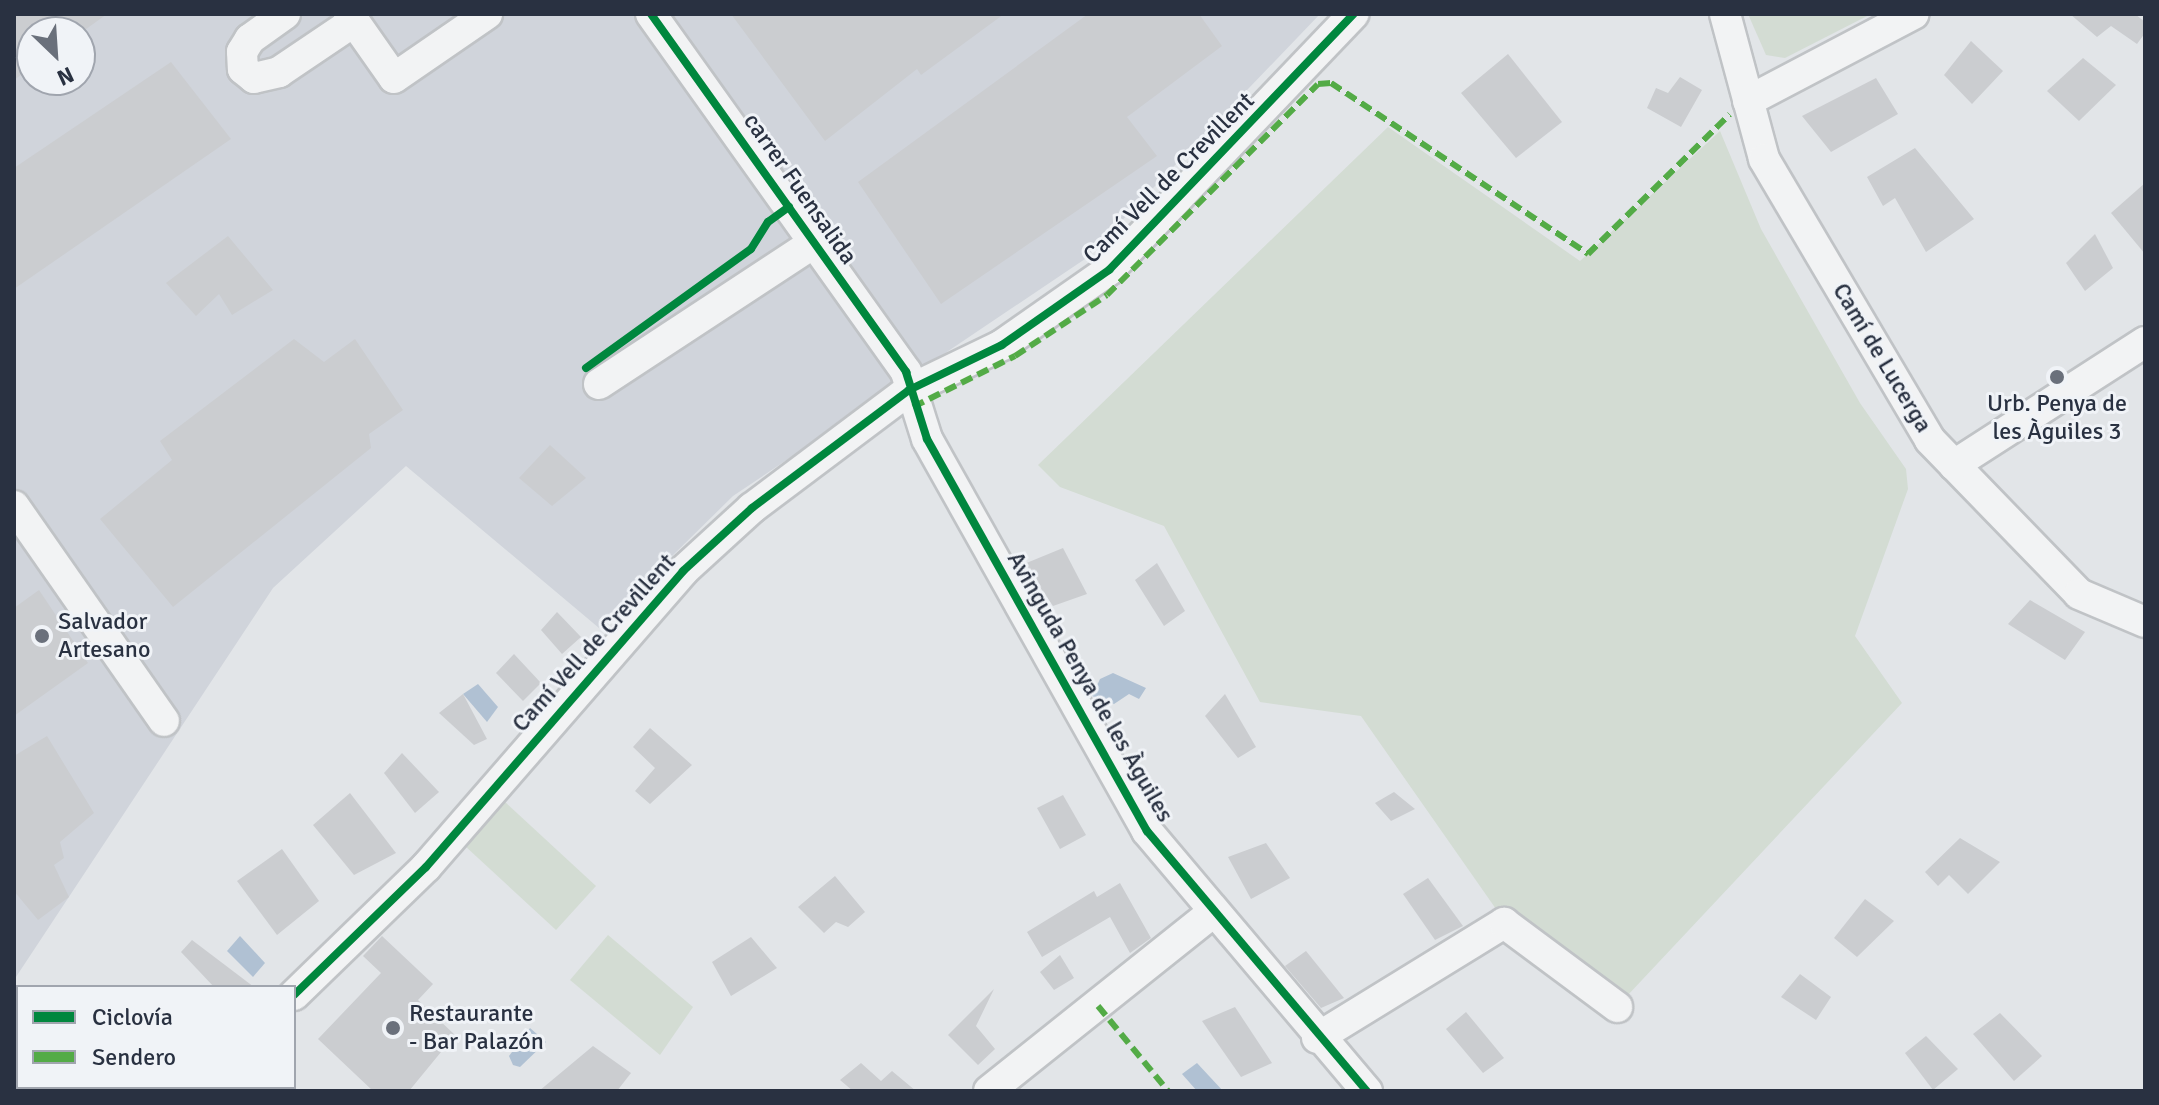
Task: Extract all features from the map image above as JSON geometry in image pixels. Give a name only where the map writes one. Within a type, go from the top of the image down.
[{"type":"street","points":[[285,14],[250,39],[242,52],[243,69],[254,78],[279,72],[351,18],[394,78],[487,14]]},
{"type":"street","name":"carrer Fuensalida","points":[[651,14],[906,372],[909,390]]},
{"type":"street","name":"Camí Vell de Crevillent","points":[[296,993],[426,867],[683,571],[752,508],[909,390],[1002,345],[1109,270],[1354,14]]},
{"type":"street","name":"Camí de Lucerga","points":[[1725,14],[1764,159],[1930,440],[2079,594],[2145,622]]},
{"type":"street","points":[[1748,101],[1914,14]]},
{"type":"street","name":"carrer Fuensalida","points":[[735,290],[784,240],[789,207]]},
{"type":"street","name":"carrer Fuensalida","points":[[599,384],[735,290],[814,243]]},
{"type":"street","points":[[1954,465],[2145,342]]},
{"type":"street","name":"Avinguda Penya de les Àguiles","points":[[909,390],[927,439],[1097,749],[1147,831],[1317,1038],[1367,1091]]},
{"type":"street","points":[[14,506],[164,721]]},
{"type":"street","points":[[989,1091],[1212,913]]},
{"type":"street","points":[[1317,1038],[1504,923],[1617,1007]]},
{"type":"shaded area","points":[[14,14],[1320,14],[1085,259],[733,496],[599,628],[406,466],[273,588],[14,980]]},
{"type":"shaded area","points":[[1748,14],[1871,14],[1785,58],[1766,55]]},
{"type":"shaded area","points":[[1388,127],[1580,261],[1720,131],[1761,229],[1860,403],[1906,469],[1908,489],[1855,636],[1902,703],[1627,996],[1496,909],[1361,716],[1260,702],[1164,526],[1060,487],[1038,465]]},
{"type":"shaded area","points":[[505,802],[596,886],[556,930],[465,846]]},
{"type":"shaded area","points":[[608,935],[693,1007],[660,1055],[570,980]]},
{"type":"water","points":[[1113,673],[1146,688],[1139,699],[1129,694],[1114,704],[1092,696],[1100,679]]},
{"type":"water","points":[[478,684],[498,707],[487,722],[463,694]]},
{"type":"water","points":[[240,936],[265,963],[253,977],[227,951]]},
{"type":"water","points":[[530,1028],[546,1042],[520,1067],[513,1065],[509,1056]]},
{"type":"water","points":[[1197,1063],[1223,1091],[1197,1091],[1182,1074]]},
{"type":"building","points":[[14,14],[107,14],[96,22],[96,16],[16,16],[14,80]]},
{"type":"building","points":[[731,14],[1004,14],[921,75],[917,69],[825,141]]},
{"type":"building","points":[[1088,14],[1199,14],[1222,46],[1127,117],[1157,156],[941,304],[858,182]]},
{"type":"building","points":[[2070,14],[2135,14],[2145,22],[2145,33],[2137,44],[2111,26],[2097,37]]},
{"type":"building","points":[[1971,41],[2003,71],[1972,104],[1944,75]]},
{"type":"building","points":[[1508,54],[1562,122],[1516,158],[1461,93]]},
{"type":"building","points":[[2083,58],[2116,85],[2079,121],[2047,91]]},
{"type":"building","points":[[171,62],[231,139],[14,289],[14,168]]},
{"type":"building","points":[[1680,77],[1702,90],[1681,127],[1647,108],[1656,88],[1668,93]]},
{"type":"building","points":[[1876,78],[1898,114],[1831,152],[1802,116]]},
{"type":"building","points":[[1915,148],[1974,219],[1926,252],[1895,198],[1883,206],[1867,177]]},
{"type":"building","points":[[2145,183],[2145,254],[2111,213]]},
{"type":"building","points":[[2095,234],[2113,268],[2085,291],[2066,263]]},
{"type":"building","points":[[228,236],[273,290],[232,315],[219,294],[196,316],[166,283]]},
{"type":"building","points":[[294,339],[324,362],[355,339],[403,410],[369,434],[371,448],[173,607],[100,519],[172,460],[160,441]]},
{"type":"building","points":[[550,445],[586,478],[552,506],[519,478]]},
{"type":"building","points":[[1063,548],[1087,594],[1053,606],[1024,564]]},
{"type":"building","points":[[1157,563],[1185,611],[1164,626],[1135,580]]},
{"type":"building","name":"Salvador Artesano","points":[[39,590],[88,663],[14,716],[14,608]]},
{"type":"building","points":[[2030,600],[2085,632],[2065,660],[2008,624]]},
{"type":"building","points":[[557,612],[581,637],[562,654],[541,630]]},
{"type":"building","points":[[514,654],[541,683],[523,701],[496,673]]},
{"type":"building","points":[[463,694],[487,739],[474,745],[439,713]]},
{"type":"building","points":[[1225,694],[1256,747],[1238,758],[1205,716]]},
{"type":"building","points":[[650,728],[692,765],[650,804],[635,791],[655,768],[633,747]]},
{"type":"building","points":[[47,736],[94,813],[60,842],[64,858],[54,865],[69,897],[38,920],[14,891],[14,756]]},
{"type":"building","points":[[402,753],[439,792],[415,813],[384,773]]},
{"type":"building","points":[[1394,792],[1415,809],[1391,821],[1375,803]]},
{"type":"building","points":[[350,793],[396,853],[354,875],[313,825]]},
{"type":"building","points":[[1063,795],[1086,835],[1060,849],[1037,808]]},
{"type":"building","points":[[1960,838],[2000,862],[1968,894],[1949,875],[1938,886],[1925,872]]},
{"type":"building","points":[[1266,843],[1290,878],[1251,899],[1228,857]]},
{"type":"building","points":[[282,849],[319,901],[277,935],[237,881]]},
{"type":"building","points":[[835,876],[865,912],[848,927],[836,922],[824,933],[798,907]]},
{"type":"building","points":[[1428,878],[1463,926],[1435,940],[1403,894]]},
{"type":"building","points":[[1120,883],[1151,938],[1130,953],[1110,917],[1042,957],[1027,932],[1094,891],[1097,897]]},
{"type":"building","points":[[1865,899],[1894,921],[1857,957],[1834,938]]},
{"type":"building","points":[[382,936],[433,984],[418,1000],[455,1035],[409,1091],[373,1091],[318,1039],[381,973],[363,956]]},
{"type":"building","points":[[751,937],[777,968],[731,996],[712,962]]},
{"type":"building","points":[[192,940],[251,985],[212,985],[181,952]]},
{"type":"building","points":[[1306,951],[1344,998],[1321,1008],[1285,966]]},
{"type":"building","points":[[1060,955],[1074,978],[1054,990],[1040,972]]},
{"type":"building","points":[[1800,974],[1831,997],[1816,1020],[1781,997]]},
{"type":"building","points":[[994,989],[976,1026],[995,1049],[978,1065],[948,1035]]},
{"type":"building","points":[[1235,1007],[1272,1063],[1241,1077],[1202,1021]]},
{"type":"building","points":[[1466,1012],[1504,1058],[1483,1073],[1446,1029]]},
{"type":"building","points":[[2000,1013],[2042,1056],[2014,1081],[1973,1034]]},
{"type":"building","points":[[1926,1036],[1958,1069],[1933,1090],[1905,1053]]},
{"type":"building","points":[[593,1046],[631,1073],[617,1091],[539,1091]]},
{"type":"building","points":[[861,1063],[881,1081],[892,1071],[916,1091],[853,1091],[840,1080]]},
{"type":"marked path","points":[[913,407],[1015,356],[1107,295],[1318,84],[1331,83],[1588,254],[1730,114]]},
{"type":"marked path","points":[[1098,1006],[1168,1091]]},
{"type":"cycle path","points":[[651,14],[906,372],[927,439],[1147,831],[1367,1091]]},
{"type":"cycle path","points":[[296,993],[426,867],[683,571],[752,508],[909,390],[1002,345],[1109,270],[1354,14]]},
{"type":"cycle path","points":[[586,368],[751,249],[768,222],[789,207]]},
{"type":"place","name":"Urb. Penya de les Àguiles 3","points":[[2057,377]]},
{"type":"place","name":"Salvador Artesano","points":[[42,636]]},
{"type":"place","name":"Restaurante - Bar Palazón","points":[[393,1028]]}]
